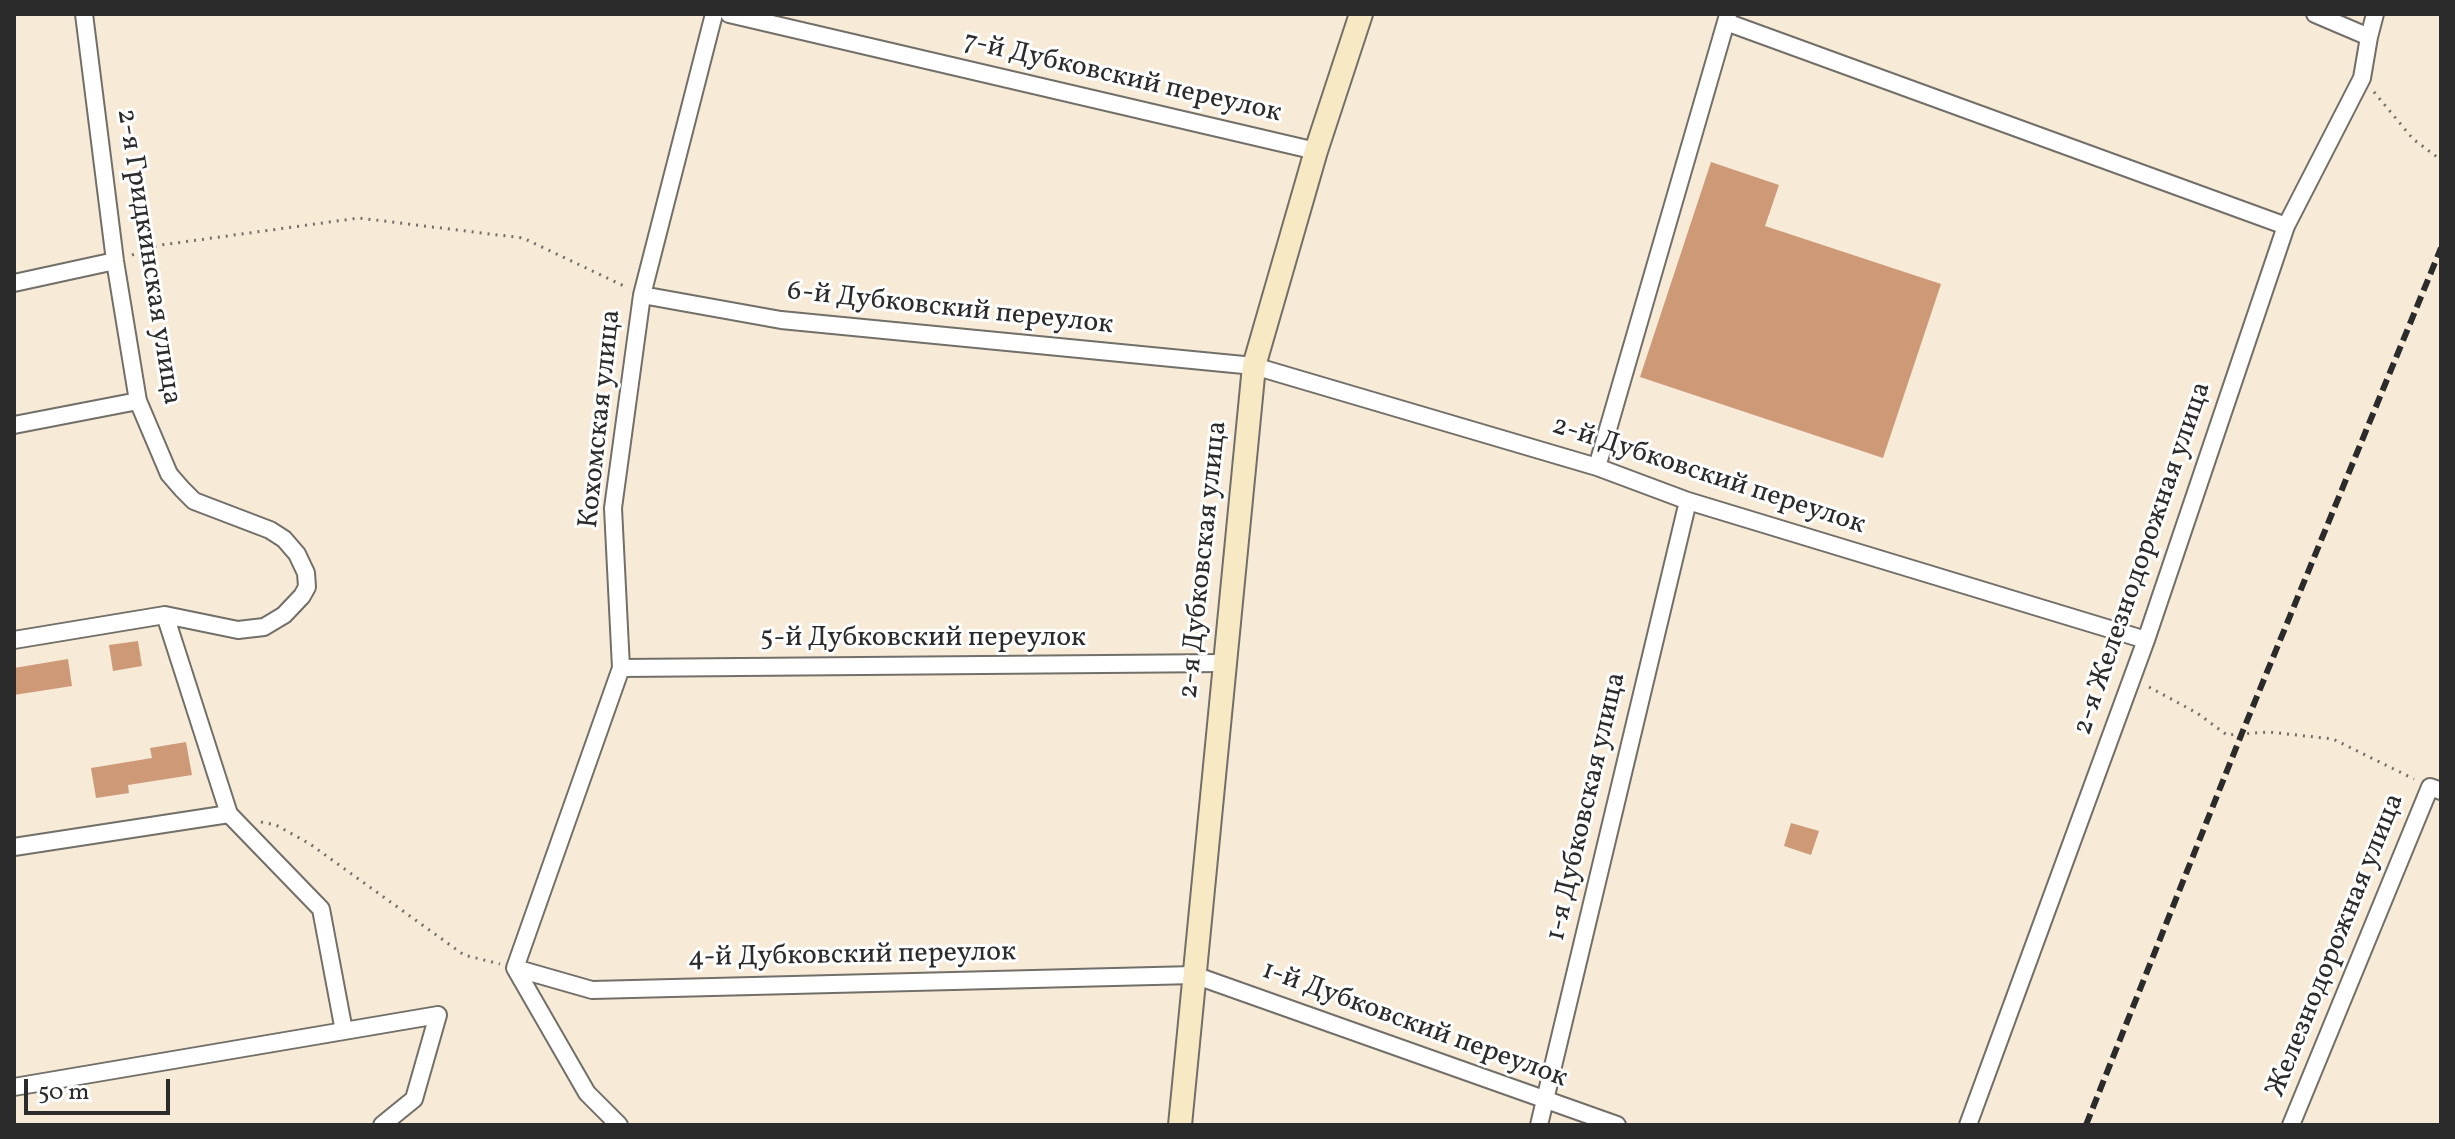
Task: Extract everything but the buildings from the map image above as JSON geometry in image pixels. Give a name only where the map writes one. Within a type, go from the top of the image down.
[{"type":"main road","name":"2-я Дубковская улица","points":[[1180,1125],[1254,366],[1316,151],[1361,14]]},
{"type":"street","name":"2-я Гридкинская улица","points":[[84,14],[115,261],[138,401],[169,474],[182,489],[194,501],[270,530],[284,539],[297,554],[306,573],[307,587],[302,596],[284,615],[264,627],[238,630],[165,615]]},
{"type":"street","name":"Кохомская улица","points":[[515,968],[621,668],[613,508],[642,295],[714,14]]},
{"type":"street","name":"7-й Дубковский переулок","points":[[729,14],[1316,151]]},
{"type":"street","points":[[2315,14],[2369,37]]},
{"type":"street","name":"2-я Железнодорожная улица","points":[[1968,1125],[2146,640],[2286,226],[2362,78],[2375,14]]},
{"type":"street","points":[[1597,467],[1727,18],[2286,226]]},
{"type":"street","points":[[14,283],[115,261]]},
{"type":"street","name":"6-й Дубковский переулок","points":[[642,295],[781,320],[1254,366]]},
{"type":"street","name":"2-й Дубковский переулок","points":[[1254,366],[1597,467],[1688,501],[2146,640]]},
{"type":"street","points":[[14,425],[138,401]]},
{"type":"street","name":"1-я Дубковская улица","points":[[1539,1125],[1688,501]]},
{"type":"street","points":[[14,640],[165,615],[229,814],[321,909],[344,1031]]},
{"type":"street","name":"5-й Дубковский переулок","points":[[621,668],[1225,663]]},
{"type":"street","name":"Железнодорожная улица","points":[[2291,1125],[2436,789]]},
{"type":"street","points":[[14,847],[229,814]]},
{"type":"street","points":[[515,968],[587,1093],[619,1125]]},
{"type":"street","name":"4-й Дубковский переулок","points":[[515,968],[592,990],[1194,975]]},
{"type":"street","name":"1-й Дубковский переулок","points":[[1194,975],[1617,1125]]},
{"type":"street","points":[[14,1087],[438,1015],[414,1099],[382,1125]]},
{"type":"path","points":[[2362,78],[2413,139],[2441,160]]},
{"type":"path","points":[[115,261],[161,245],[359,218],[523,238],[642,295]]},
{"type":"path","points":[[2132,678],[2197,713],[2227,735],[2269,732],[2333,739],[2436,789]]},
{"type":"path","points":[[229,814],[276,825],[310,844],[464,955],[515,968]]},
{"type":"railway","points":[[2086,1125],[2242,733],[2441,248]]}]
